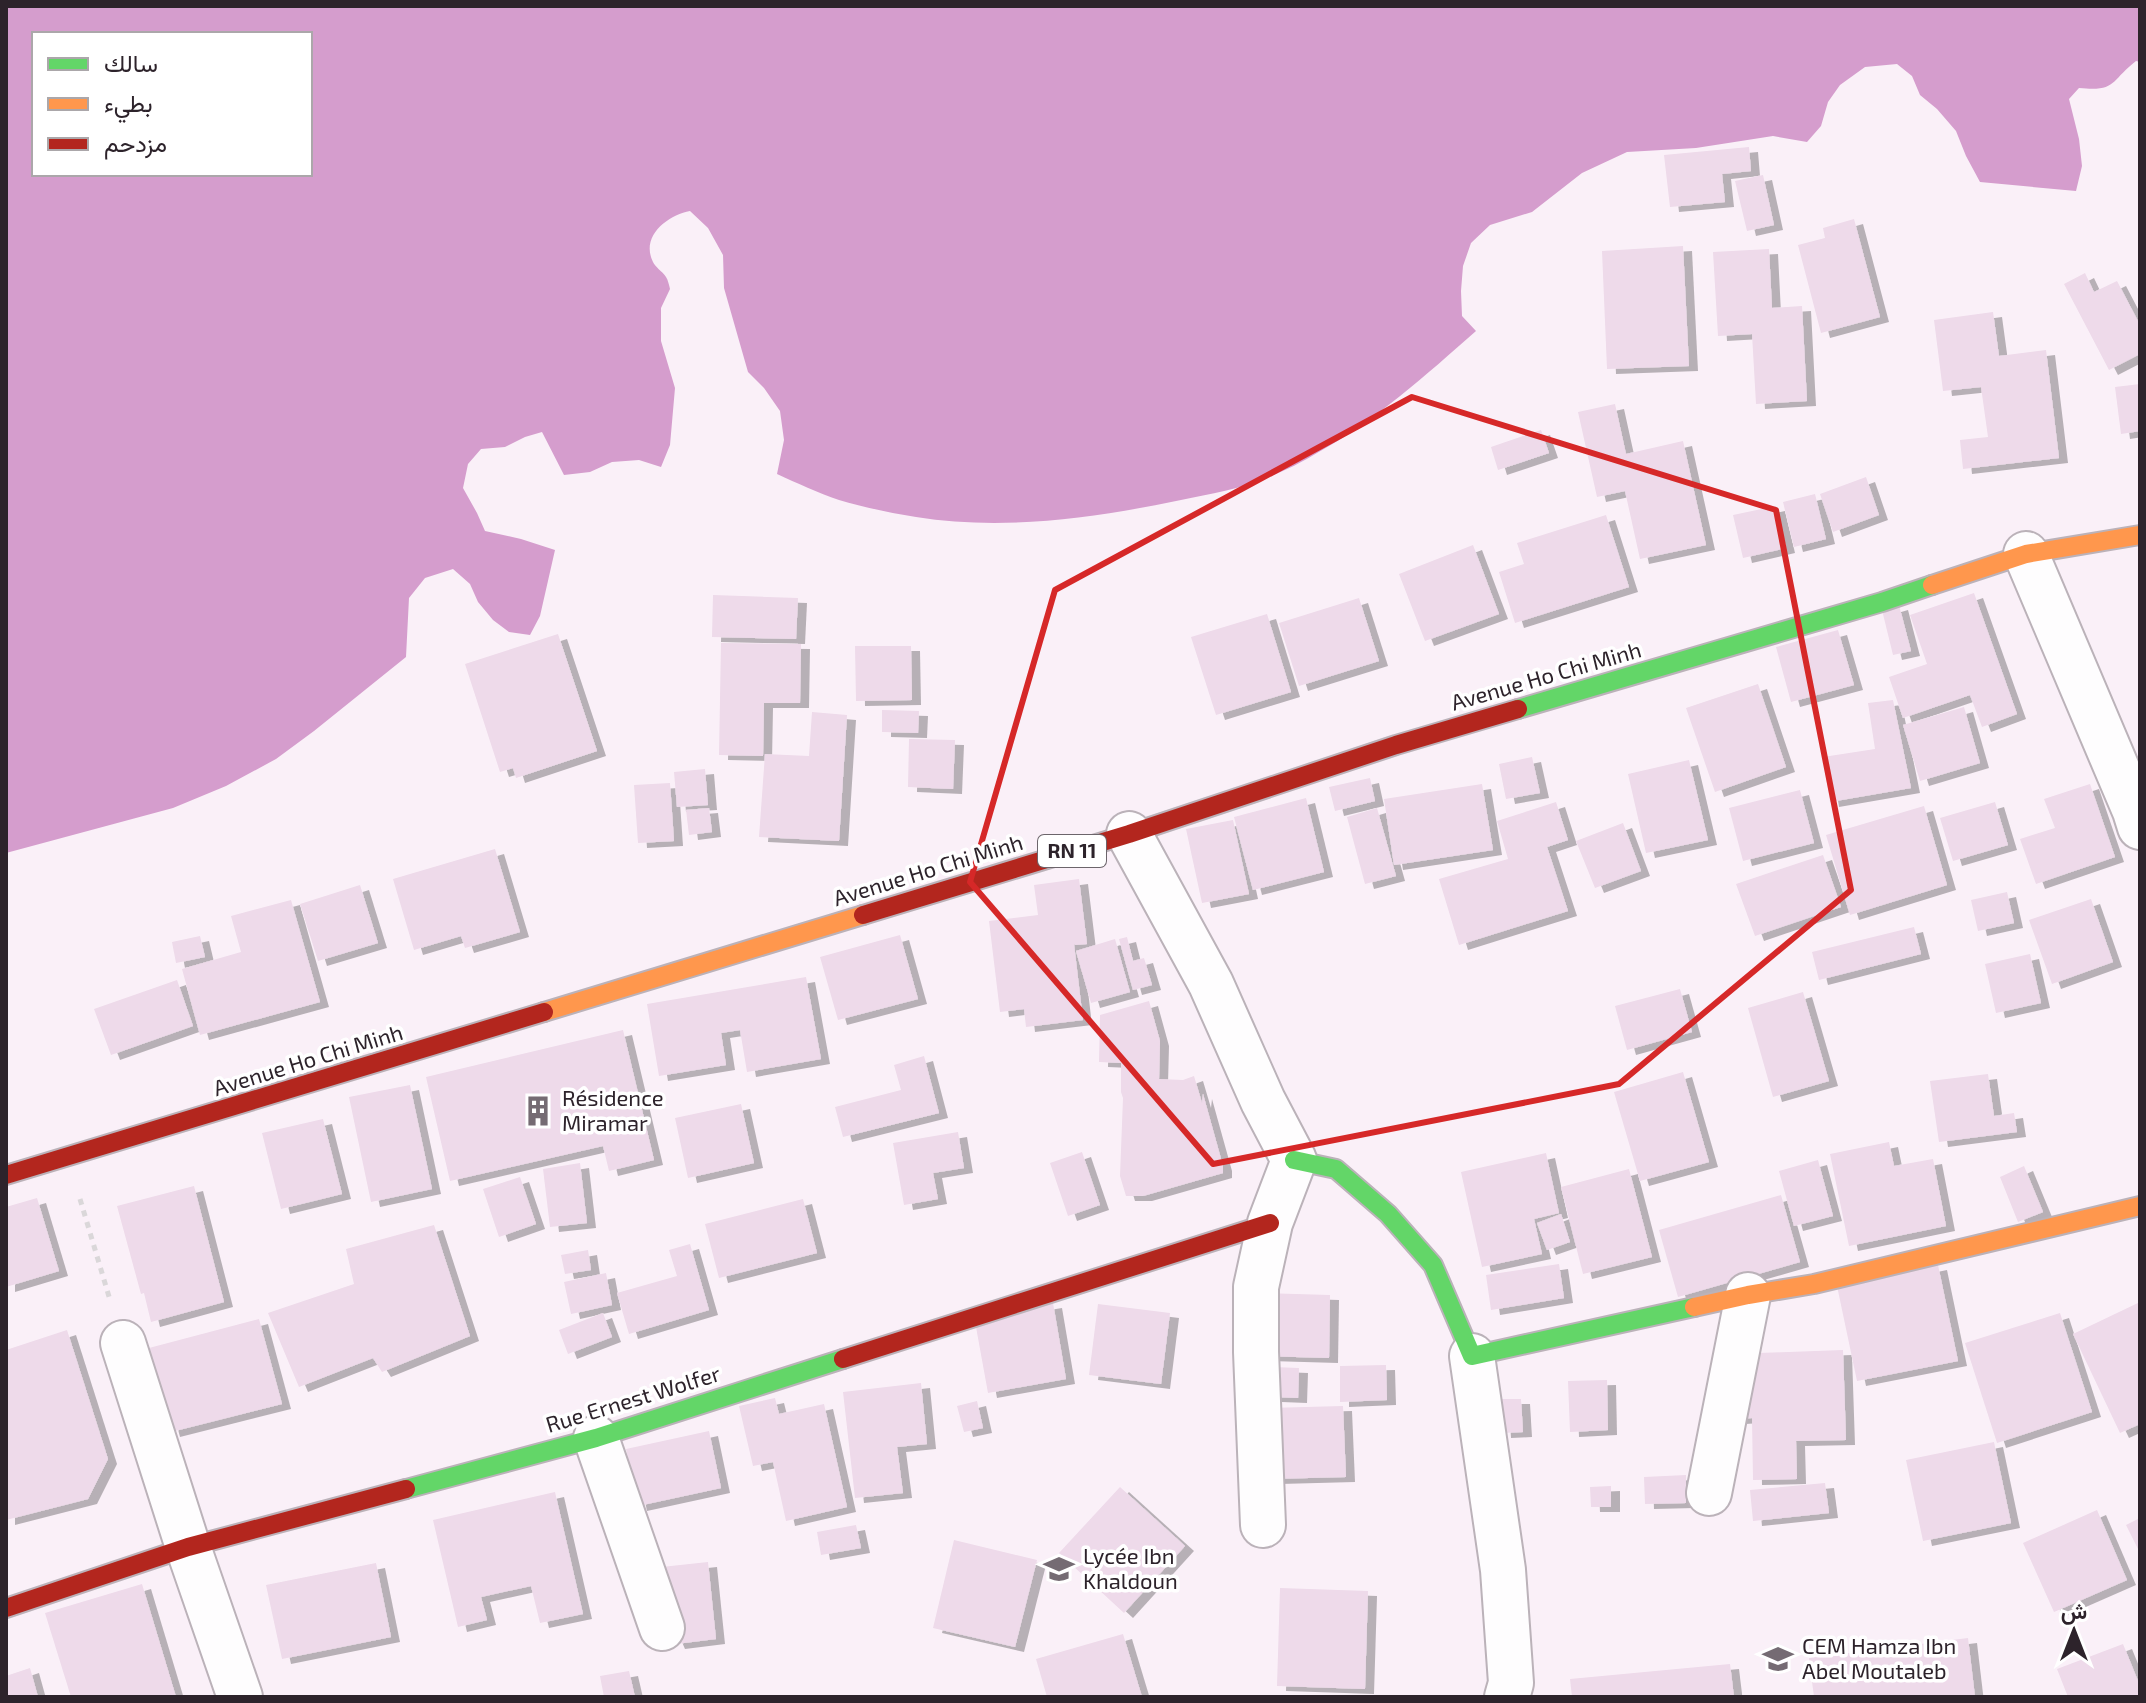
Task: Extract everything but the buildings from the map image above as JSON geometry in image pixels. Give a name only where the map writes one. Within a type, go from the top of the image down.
[{"type":"street","name":"Avenue Ho Chi Minh","points":[[6,1175],[1129,834],[1396,745],[1882,602],[2026,554],[2140,535]]},
{"type":"street","points":[[2026,554],[2140,827]]},
{"type":"street","points":[[1129,834],[1211,984],[1263,1101],[1294,1160],[1270,1223],[1256,1287],[1263,1525]]},
{"type":"street","points":[[1294,1160],[1336,1169],[1388,1214],[1433,1265],[1472,1356],[1503,1570],[1511,1683],[1507,1697]]},
{"type":"street","points":[[1472,1356],[1748,1295],[1814,1284],[2140,1206]]},
{"type":"street","name":"Rue Ernest Wolfer","points":[[6,1608],[188,1547],[596,1438],[1270,1223]]},
{"type":"street","points":[[1709,1493],[1748,1295]]},
{"type":"street","points":[[123,1343],[240,1697]]},
{"type":"street","points":[[596,1438],[662,1628]]},
{"type":"path","points":[[67,1155],[123,1343]]},
{"type":"highlighted area","points":[[1412,397],[1776,510],[1851,890],[1619,1084],[1213,1164],[970,882],[1055,590]]},
{"type":"shaded area","points":[[6,6],[2140,6],[2140,62],[2136,61],[2112,84],[2100,88],[2079,88],[2069,99],[2082,166],[2076,191],[1980,182],[1956,131],[1920,95],[1912,76],[1897,64],[1865,67],[1840,85],[1828,102],[1821,126],[1807,142],[1773,136],[1696,148],[1627,152],[1582,173],[1532,212],[1490,225],[1471,243],[1463,266],[1462,316],[1476,331],[1380,412],[1311,456],[1281,472],[1236,488],[1082,517],[982,523],[916,517],[839,500],[777,474],[784,440],[780,411],[748,372],[724,288],[723,255],[708,228],[690,211],[682,213],[658,228],[650,244],[653,262],[666,277],[670,289],[661,308],[661,341],[675,388],[670,445],[661,467],[639,460],[612,462],[590,472],[564,475],[542,432],[505,447],[481,449],[468,464],[463,488],[485,531],[555,550],[540,616],[530,635],[509,632],[493,620],[478,602],[470,584],[453,569],[425,578],[409,598],[406,657],[276,759],[226,786],[173,808],[6,853]]},
{"type":"traffic: fast","points":[[1518,709],[1932,585]]},
{"type":"traffic: fast","points":[[1294,1160],[1336,1169],[1388,1214],[1433,1265],[1472,1356],[1694,1307]]},
{"type":"traffic: fast","points":[[406,1489],[596,1438],[843,1359]]},
{"type":"traffic: slow","points":[[1932,585],[2026,554],[2140,535]]},
{"type":"traffic: slow","points":[[544,1012],[863,915]]},
{"type":"traffic: slow","points":[[1694,1307],[1814,1284],[2140,1206]]},
{"type":"traffic: jam","points":[[863,915],[1129,834],[1396,745],[1518,709]]},
{"type":"traffic: jam","points":[[6,1175],[544,1012]]},
{"type":"traffic: jam","points":[[843,1359],[1270,1223]]},
{"type":"traffic: jam","points":[[6,1608],[188,1547],[406,1489]]},
{"type":"place","name":"Résidence Miramar","points":[[538,1111]]},
{"type":"place","name":"Lycée Ibn Khaldoun","points":[[1059,1569]]},
{"type":"place","name":"CEM Hamza Ibn Abel Moutaleb","points":[[1778,1659]]}]
